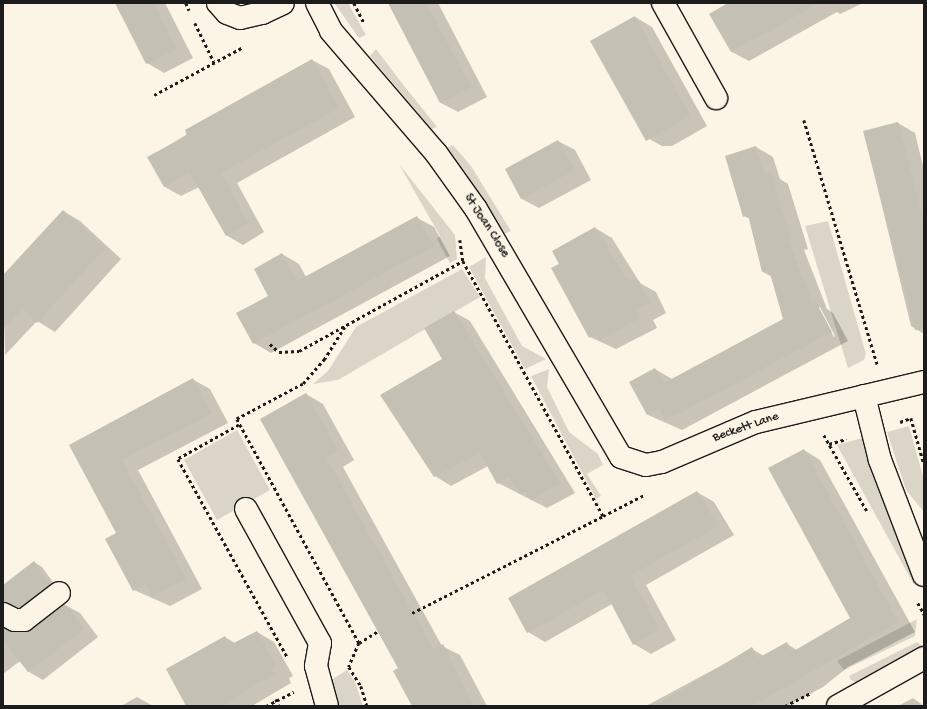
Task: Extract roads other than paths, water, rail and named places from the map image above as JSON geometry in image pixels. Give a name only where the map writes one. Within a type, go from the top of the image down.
[{"type":"street","points":[[218,3],[228,13],[240,18],[262,13],[283,3]]},
{"type":"street","name":"St Joan Close","points":[[317,3],[331,31],[436,153],[476,210],[555,340],[584,399],[621,458],[631,463]]},
{"type":"street","points":[[668,11],[716,98]]},
{"type":"street","name":"Beckett Lane","points":[[631,463],[662,462],[756,422],[924,382]]},
{"type":"street","points":[[864,396],[880,460],[924,575]]},
{"type":"street","points":[[246,509],[320,643],[316,666],[327,706]]},
{"type":"street","points":[[3,614],[15,620],[24,620],[59,593]]},
{"type":"street","points":[[838,706],[924,658]]}]
